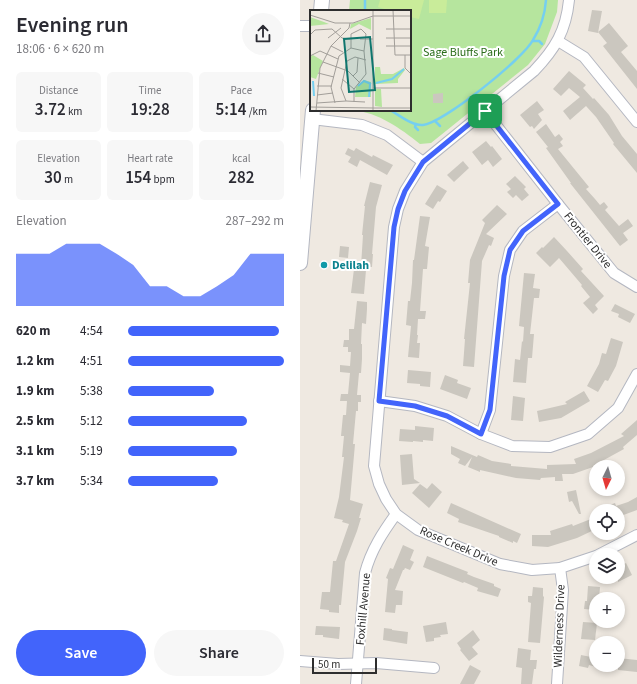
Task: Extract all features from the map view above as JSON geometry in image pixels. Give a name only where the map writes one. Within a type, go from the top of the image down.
[{"type":"main road","points":[[321,10],[322,0]]},
{"type":"main road","points":[[300,263],[312,115]]},
{"type":"street","points":[[396,514],[386,499],[379,484],[374,466],[394,227],[398,209],[405,191],[423,162],[534,71],[547,58],[558,41],[565,22],[569,0]]},
{"type":"street","points":[[558,41],[584,57],[637,122]]},
{"type":"street","name":"Frontier Drive","points":[[485,111],[614,273],[637,287]]},
{"type":"street","points":[[312,115],[356,124],[387,135],[423,162]]},
{"type":"street","points":[[481,434],[490,410],[504,276],[510,250],[523,231],[558,204]]},
{"type":"street","points":[[379,401],[415,406],[447,416],[481,434],[512,446],[550,447],[588,434],[618,408],[637,374]]},
{"type":"street","name":"Rose Creek Drive","points":[[396,514],[418,530],[500,564],[532,570],[560,568],[589,558]]},
{"type":"street","name":"Foxhill Avenue","points":[[358,664],[365,573],[372,552],[382,533],[396,514]]},
{"type":"street","name":"Rose Creek Drive","points":[[611,548],[637,535]]},
{"type":"street","name":"Wilderness Drive","points":[[557,684],[563,590],[560,568]]},
{"type":"street","points":[[300,661],[434,668]]},
{"type":"street","points":[[356,684],[358,664]]},
{"type":"green space","name":"Sage Bluffs Park","points":[[350,0],[558,0],[557,12],[545,44],[528,65],[431,143],[420,144],[389,122],[372,114],[358,111],[411,111],[411,10],[349,10]]},
{"type":"green space","points":[[380,0],[424,0],[419,19],[411,17],[411,10],[388,10],[378,7]]},
{"type":"green space","points":[[429,0],[447,0],[446,13],[429,13]]},
{"type":"building","points":[[592,10],[602,11],[598,33],[588,31]]},
{"type":"building","points":[[609,23],[628,46],[621,52],[637,71],[637,89],[603,46],[607,43],[598,32]]},
{"type":"building","points":[[569,71],[586,85],[583,88],[609,115],[622,136],[637,154],[637,173],[613,144],[614,143],[596,117],[586,106],[570,120],[563,111],[580,97],[569,88],[561,96],[553,89]]},
{"type":"building","points":[[443,93],[443,103],[433,103],[433,94]]},
{"type":"building","points":[[537,101],[544,110],[538,114],[542,120],[534,129],[532,126],[530,127],[520,115]]},
{"type":"building","points":[[546,124],[555,137],[559,134],[563,139],[560,142],[563,146],[558,149],[589,187],[586,189],[600,205],[604,202],[608,207],[605,210],[619,226],[628,219],[633,226],[623,233],[628,240],[620,246],[570,183],[546,148],[548,147],[536,132]]},
{"type":"building","points":[[486,141],[502,159],[493,167],[488,160],[482,165],[472,152]]},
{"type":"building","points":[[348,148],[354,151],[356,148],[372,157],[373,155],[393,165],[387,175],[360,160],[357,167],[348,162],[351,157],[345,154]]},
{"type":"building","points":[[463,161],[469,168],[454,182],[447,175]]},
{"type":"building","points":[[515,176],[526,187],[524,189],[529,195],[522,201],[516,195],[513,198],[507,192],[511,189],[506,184]]},
{"type":"building","points":[[370,182],[382,185],[376,207],[372,267],[361,266],[364,206]]},
{"type":"building","points":[[437,185],[447,191],[440,202],[438,201],[433,209],[425,204]]},
{"type":"building","points":[[497,205],[507,214],[486,234],[494,238],[482,261],[474,367],[463,366],[464,339],[470,283],[468,283],[470,260],[485,223],[482,220]]},
{"type":"building","points":[[420,216],[430,217],[425,246],[429,247],[427,269],[423,269],[420,311],[426,311],[425,319],[418,319],[417,343],[420,343],[419,358],[408,357],[411,326],[406,325],[408,301],[410,301],[412,283],[413,260]]},
{"type":"building","points":[[554,237],[583,269],[581,271],[604,296],[595,305],[598,309],[593,314],[583,303],[590,297],[581,286],[582,285],[559,258],[550,267],[536,253]]},
{"type":"building","points":[[340,246],[349,247],[348,258],[339,257]]},
{"type":"building","points":[[354,269],[366,270],[364,294],[351,293]]},
{"type":"building","points":[[524,273],[535,274],[533,288],[540,289],[539,298],[534,298],[530,334],[534,334],[532,358],[528,358],[526,383],[513,382],[515,359],[520,360],[522,341],[523,342],[524,327],[519,326]]},
{"type":"building","points":[[357,301],[367,302],[367,309],[366,324],[362,323],[362,359],[357,395],[361,395],[361,402],[358,402],[358,411],[356,411],[353,444],[355,444],[350,500],[363,504],[357,531],[345,562],[339,613],[320,609],[322,592],[330,592],[333,561],[336,561],[349,524],[342,522],[343,520],[334,518],[339,497],[344,457],[342,457],[344,436],[341,436],[343,415],[346,415],[347,401],[340,401],[341,394],[348,394],[350,373],[340,372],[340,365],[350,366],[351,352],[348,352],[348,347],[343,347],[344,340],[349,340],[349,329],[354,329]]},
{"type":"building","points":[[615,304],[635,314],[630,323],[618,317],[619,314],[611,311]]},
{"type":"building","points":[[611,338],[623,342],[616,366],[608,381],[605,380],[598,392],[587,386],[599,364],[602,353],[606,354]]},
{"type":"building","points":[[408,370],[431,372],[430,387],[420,386],[420,384],[407,383]]},
{"type":"building","points":[[445,375],[458,380],[457,383],[471,388],[467,399],[440,389]]},
{"type":"building","points":[[584,391],[590,401],[561,418],[539,422],[537,411],[567,404],[565,402]]},
{"type":"building","points":[[513,396],[525,398],[523,421],[511,420]]},
{"type":"building","points":[[637,420],[637,435],[623,447],[624,449],[604,460],[589,460],[589,468],[573,474],[562,474],[563,481],[555,481],[555,477],[541,478],[540,480],[516,478],[480,470],[480,472],[468,467],[472,457],[465,466],[458,463],[460,459],[451,454],[451,446],[477,457],[478,455],[492,461],[511,464],[511,466],[547,469],[547,465],[576,464],[574,459],[591,453],[624,436],[621,434]]},
{"type":"building","points":[[415,426],[434,428],[433,441],[399,441],[400,429],[415,430]]},
{"type":"building","points":[[412,454],[414,479],[420,483],[402,485],[400,455]]},
{"type":"building","points":[[432,483],[442,492],[429,508],[412,493],[420,484],[427,489]]},
{"type":"building","points":[[576,490],[581,514],[579,514],[572,501],[569,502],[567,492]]},
{"type":"building","points":[[637,497],[637,510],[625,514],[625,504],[622,504]]},
{"type":"building","points":[[451,503],[521,534],[517,543],[513,541],[513,543],[499,536],[458,522],[459,519],[447,513]]},
{"type":"building","points":[[589,520],[589,532],[577,538],[548,547],[532,546],[532,535],[551,535],[550,531],[572,524],[573,526]]},
{"type":"building","points":[[403,545],[414,550],[410,560],[414,562],[410,570],[405,568],[403,570],[395,590],[403,591],[402,605],[396,605],[395,613],[385,612],[388,579],[386,578],[390,568],[393,569]]},
{"type":"building","points":[[427,556],[468,572],[467,574],[474,577],[494,584],[494,586],[501,589],[498,597],[477,591],[478,588],[423,567]]},
{"type":"building","points":[[625,564],[632,575],[625,578]]},
{"type":"building","points":[[588,586],[600,587],[600,592],[589,592],[589,609],[584,609],[585,601],[587,601]]},
{"type":"building","points":[[533,587],[543,588],[544,597],[540,643],[528,642],[531,603],[528,602],[528,596],[532,596]]},
{"type":"building","points":[[446,622],[448,634],[440,635],[441,637],[434,638],[434,641],[426,642],[423,626]]},
{"type":"building","points":[[583,622],[589,622],[589,628],[596,628],[595,636],[589,636],[589,640],[581,639]]},
{"type":"building","points":[[316,626],[340,627],[339,639],[323,637],[323,635],[315,635]]},
{"type":"building","points":[[384,628],[408,632],[407,644],[383,640]]},
{"type":"building","points":[[473,630],[480,640],[472,647],[478,654],[469,661],[460,650],[461,649],[457,643]]},
{"type":"building","points":[[518,648],[531,650],[530,660],[537,660],[532,684],[521,684],[522,668],[516,667]]},
{"type":"building","points":[[581,655],[589,657],[588,668],[579,666]]},
{"type":"building","points":[[625,659],[637,660],[637,672],[625,671]]},
{"type":"building","points":[[470,665],[481,671],[474,684],[460,684]]},
{"type":"waterway","points":[[365,0],[365,10]]},
{"type":"waterway","points":[[392,111],[414,124],[423,125],[433,122],[464,102],[499,75],[526,49],[536,36],[545,11],[546,0]]},
{"type":"waterway","points":[[533,41],[539,41],[542,44]]},
{"type":"waterway","points":[[469,98],[477,100]]},
{"type":"waterway","points":[[435,121],[440,126]]},
{"type":"waterway","points":[[416,124],[415,127],[418,130]]},
{"type":"place","name":"Delilah","points":[[324,265]]},
{"type":"route","points":[[485,111],[558,204],[523,231],[510,250],[504,276],[490,410],[481,434],[447,416],[415,406],[379,401],[394,227],[398,209],[405,191],[423,162],[485,111]]}]
